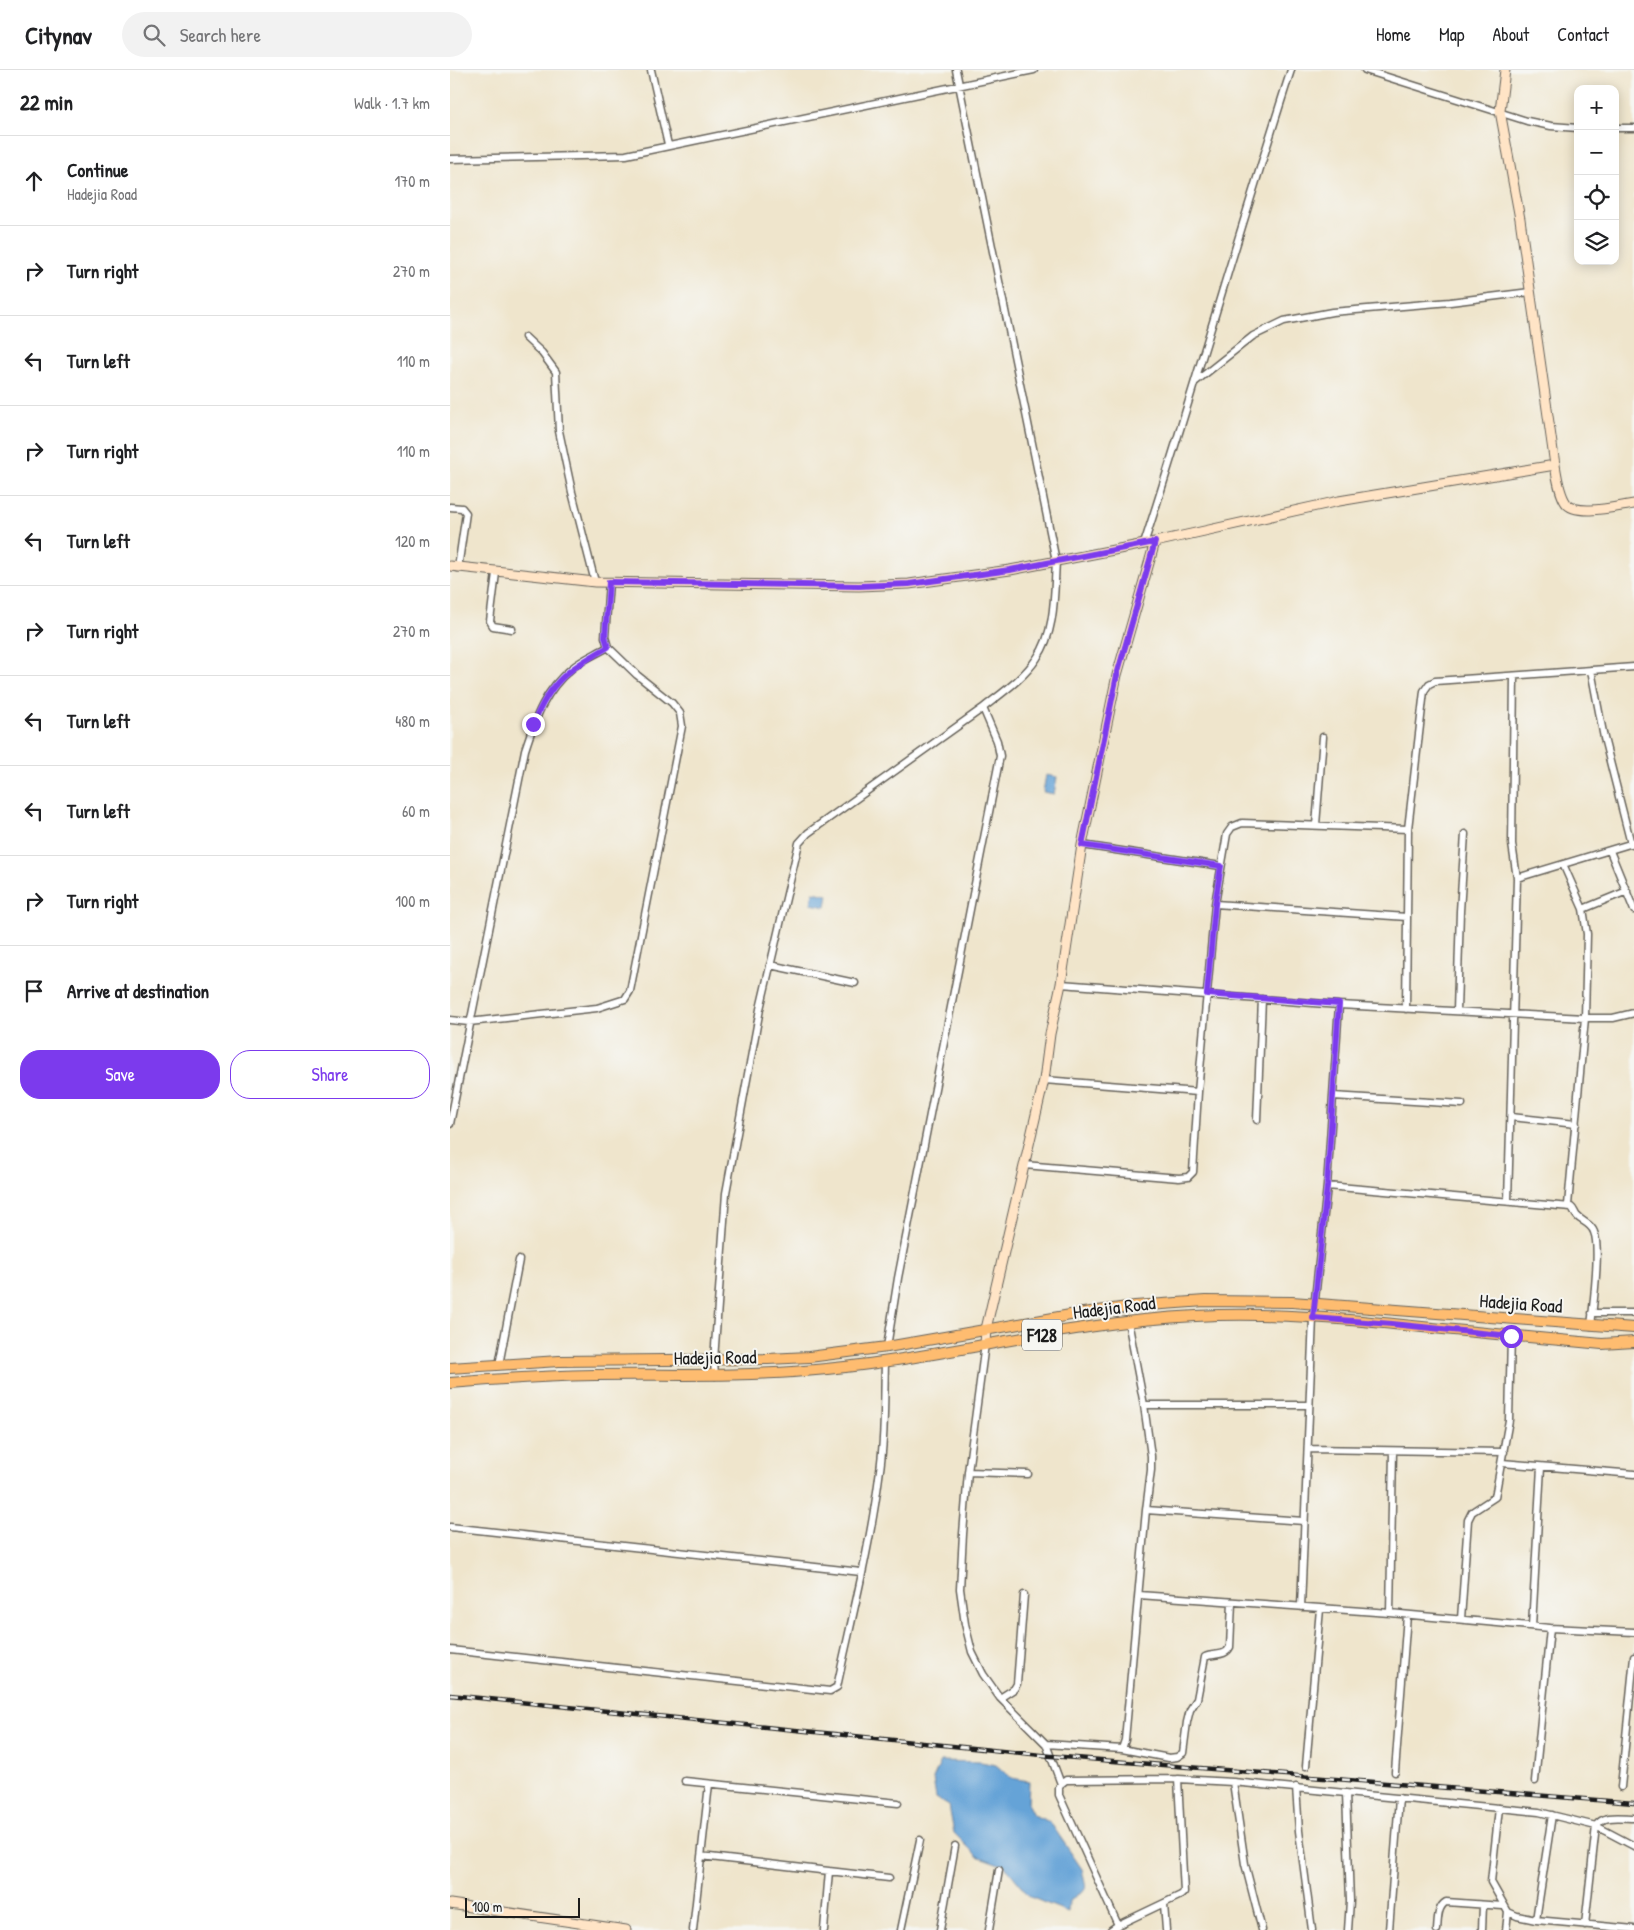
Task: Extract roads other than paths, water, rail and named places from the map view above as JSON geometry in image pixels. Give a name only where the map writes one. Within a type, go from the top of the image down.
[{"type":"main road","name":"Hadejia Road","points":[[450,1368],[559,1361],[809,1357],[887,1347],[1022,1322],[1135,1306],[1205,1301],[1315,1304],[1634,1328]]},
{"type":"main road","name":"Hadejia Road","points":[[450,1383],[586,1375],[715,1376],[832,1369],[885,1362],[1128,1321],[1240,1314],[1392,1324],[1602,1344],[1634,1342]]},
{"type":"main road","points":[[1602,1326],[1602,1344]]},
{"type":"street","points":[[651,70],[668,145]]},
{"type":"street","points":[[715,1376],[714,1360],[726,1193],[760,1009],[799,844],[808,833],[983,708],[1008,688],[1037,658],[1046,640],[1053,606],[1056,561],[956,70]]},
{"type":"street","points":[[450,159],[626,155],[1034,70]]},
{"type":"street","points":[[1144,544],[1291,70]]},
{"type":"street","points":[[1365,70],[1543,124],[1574,128]]},
{"type":"street","points":[[1505,70],[1500,111],[1520,220],[1554,465],[1564,501],[1570,508],[1583,511],[1634,504]]},
{"type":"street","points":[[1619,128],[1634,128]]},
{"type":"street","points":[[1194,383],[1253,336],[1284,321],[1332,312],[1450,302],[1530,292]]},
{"type":"street","points":[[525,337],[542,352],[556,372],[559,430],[572,492],[595,582]]},
{"type":"street","points":[[450,507],[462,508],[466,513],[454,567],[496,573],[595,582],[850,586],[909,584],[1010,570],[1155,542],[1339,501],[1554,465]]},
{"type":"street","points":[[1061,1784],[1046,1744],[1000,1698],[983,1674],[972,1652],[964,1624],[960,1589],[968,1472],[984,1365],[986,1329],[999,1280],[1044,1080],[1082,845],[1117,675],[1155,542]]},
{"type":"street","points":[[496,573],[490,621],[493,626],[512,629]]},
{"type":"street","points":[[450,1020],[469,1022],[597,1008],[625,999],[630,991],[682,726],[680,713],[672,703],[637,675],[608,647],[605,637],[609,582]]},
{"type":"street","points":[[450,1124],[525,750],[533,724],[543,701],[554,685],[571,668],[608,647]]},
{"type":"street","points":[[1406,1009],[1408,829],[1424,691],[1429,684],[1435,681],[1634,667]]},
{"type":"street","points":[[1517,878],[1632,844],[1604,738],[1591,670]]},
{"type":"street","points":[[1508,1201],[1517,878],[1512,844],[1514,676]]},
{"type":"street","points":[[887,1347],[898,1278],[1000,756],[997,741],[983,708]]},
{"type":"street","points":[[1316,826],[1323,737]]},
{"type":"street","points":[[1024,1165],[1179,1178],[1188,1177],[1193,1172],[1198,1092],[1215,904],[1227,834],[1232,827],[1242,823],[1408,829]]},
{"type":"street","points":[[1457,1011],[1460,911],[1465,834]]},
{"type":"street","points":[[1082,845],[1221,866]]},
{"type":"street","points":[[1610,850],[1634,910]]},
{"type":"street","points":[[1564,864],[1583,909],[1587,934],[1585,1018],[1568,1205]]},
{"type":"street","points":[[1583,909],[1627,891]]},
{"type":"street","points":[[1215,904],[1407,917]]},
{"type":"street","points":[[770,965],[855,983]]},
{"type":"street","points":[[1061,984],[1406,1009],[1585,1018],[1613,1018],[1634,1013]]},
{"type":"street","points":[[1257,1120],[1262,999]]},
{"type":"street","points":[[1301,1607],[1313,1318],[1327,1186],[1339,1004]]},
{"type":"street","points":[[1044,1080],[1198,1092]]},
{"type":"street","points":[[1333,1096],[1462,1104]]},
{"type":"street","points":[[1511,1117],[1576,1124]]},
{"type":"street","points":[[1327,1186],[1568,1205],[1574,1208],[1577,1216],[1587,1222],[1594,1232],[1596,1260],[1591,1326]]},
{"type":"street","points":[[499,1365],[519,1260]]},
{"type":"street","points":[[1592,1313],[1634,1313]]},
{"type":"street","points":[[1122,1749],[1125,1740],[1151,1463],[1144,1405],[1128,1321]]},
{"type":"street","points":[[1461,1619],[1468,1520],[1472,1512],[1495,1497],[1504,1452],[1509,1420],[1511,1336]]},
{"type":"street","points":[[450,1650],[830,1691],[837,1687],[862,1572],[879,1477],[883,1441],[885,1362]]},
{"type":"street","points":[[1144,1405],[1309,1404]]},
{"type":"street","points":[[1308,1448],[1504,1452]]},
{"type":"street","points":[[1390,1613],[1393,1451]]},
{"type":"street","points":[[1502,1463],[1634,1474]]},
{"type":"street","points":[[1532,1626],[1541,1467]]},
{"type":"street","points":[[968,1472],[1028,1474]]},
{"type":"street","points":[[1146,1510],[1304,1521]]},
{"type":"street","points":[[450,1526],[862,1572]]},
{"type":"street","points":[[1000,1698],[1014,1689],[1017,1684],[1024,1595]]},
{"type":"street","points":[[1139,1595],[1390,1613],[1550,1628],[1634,1632]]},
{"type":"street","points":[[1046,1744],[1122,1749],[1169,1758],[1177,1757],[1183,1753],[1187,1722],[1190,1710],[1197,1699],[1205,1657],[1222,1654],[1228,1651],[1230,1647],[1232,1602]]},
{"type":"street","points":[[1306,1766],[1320,1609]]},
{"type":"street","points":[[1395,1772],[1407,1615]]},
{"type":"street","points":[[1535,1781],[1550,1628]]},
{"type":"street","points":[[1621,1787],[1634,1657]]},
{"type":"street","points":[[1111,1930],[1180,1895],[1184,1888],[1178,1779]]},
{"type":"street","points":[[1118,1925],[1059,1795],[1058,1788],[1066,1780],[1178,1779],[1233,1782],[1539,1812],[1596,1826],[1634,1846]]},
{"type":"street","points":[[685,1780],[898,1803]]},
{"type":"street","points":[[1233,1782],[1245,1864],[1262,1930]]},
{"type":"street","points":[[693,1930],[709,1784]]},
{"type":"street","points":[[1296,1787],[1299,1830],[1312,1930]]},
{"type":"street","points":[[1346,1793],[1350,1902],[1348,1930]]},
{"type":"street","points":[[1389,1930],[1399,1798]]},
{"type":"street","points":[[1499,1808],[1491,1882],[1505,1909],[1506,1930]]},
{"type":"street","points":[[1536,1920],[1552,1815]]},
{"type":"street","points":[[1585,1925],[1596,1826],[1604,1819],[1634,1818]]},
{"type":"street","points":[[901,1930],[920,1840]]},
{"type":"street","points":[[940,1930],[955,1846]]},
{"type":"street","points":[[701,1856],[890,1878]]},
{"type":"street","points":[[989,1930],[999,1870]]},
{"type":"street","points":[[824,1930],[829,1871]]},
{"type":"street","points":[[1436,1930],[1440,1909],[1446,1902],[1505,1909],[1516,1916],[1536,1920],[1634,1929]]},
{"type":"street","points":[[450,1904],[626,1930]]},
{"type":"street","points":[[1164,1904],[1166,1930]]},
{"type":"street","points":[[1482,1930],[1483,1905]]},
{"type":"water","points":[[1046,775],[1057,777],[1054,794],[1043,792]]},
{"type":"water","points":[[813,892],[828,895],[826,907],[811,904]]},
{"type":"water","points":[[941,1761],[981,1762],[996,1765],[1011,1778],[1029,1781],[1028,1805],[1033,1815],[1050,1822],[1082,1869],[1086,1888],[1069,1901],[1068,1912],[1030,1897],[1005,1866],[977,1856],[954,1833],[949,1806],[936,1798],[933,1779]]},
{"type":"railway","points":[[450,1695],[1051,1756],[1634,1803]]}]
